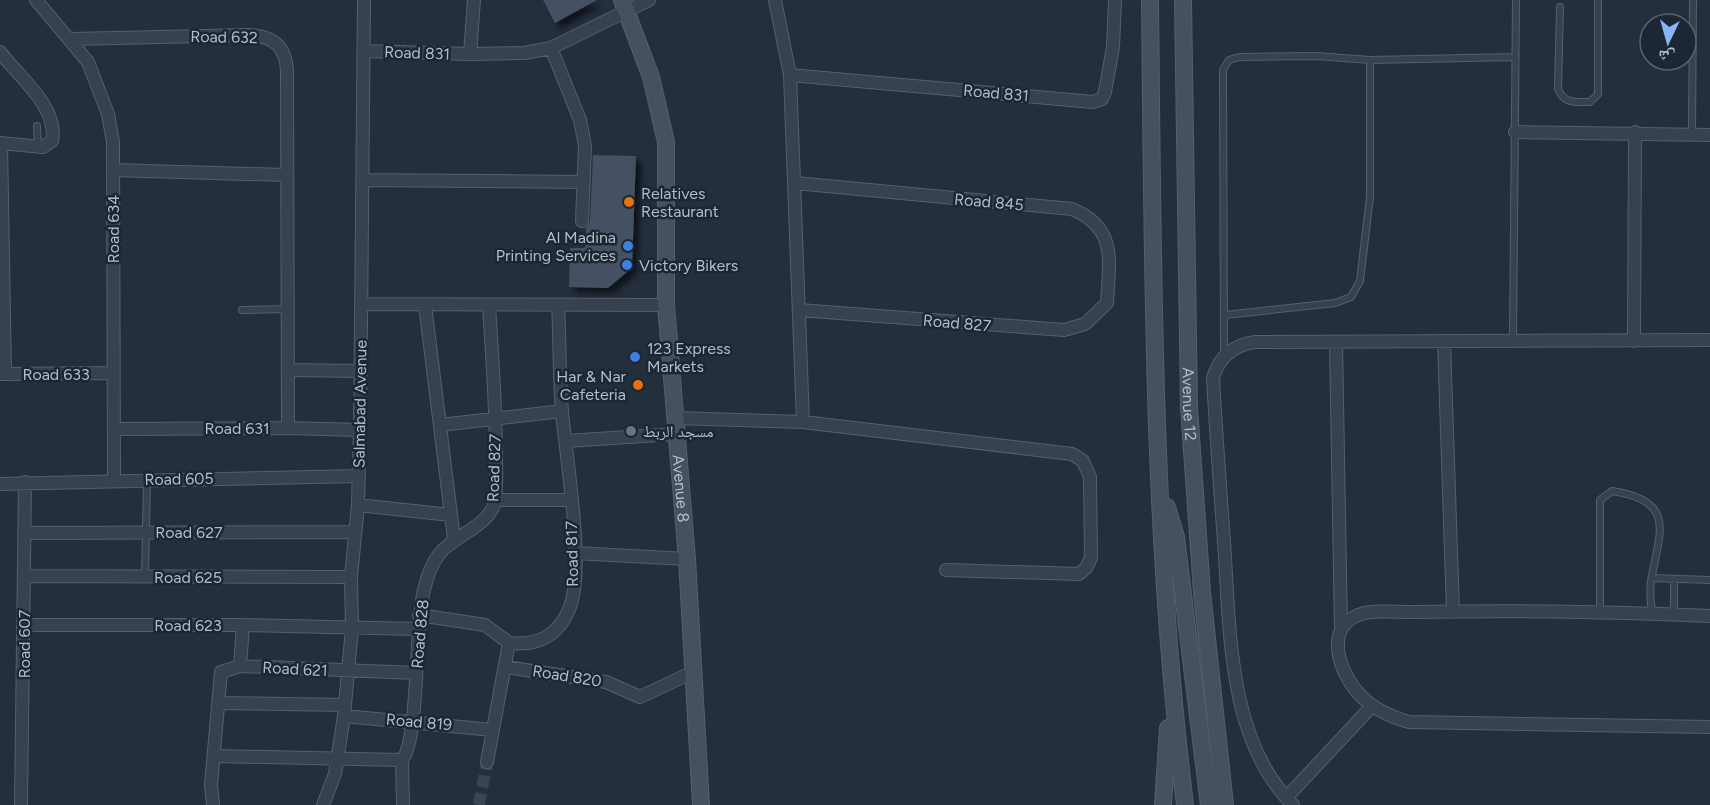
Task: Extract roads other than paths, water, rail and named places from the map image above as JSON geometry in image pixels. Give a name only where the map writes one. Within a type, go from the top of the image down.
[{"type":"street","name":"Road 634","points":[[36,0],[88,62],[108,114],[113,171],[114,480]]},
{"type":"street","name":"Salmabad Avenue","points":[[323,805],[335,774],[349,672],[352,628],[351,577],[358,505],[360,430],[364,0]]},
{"type":"street","name":"Road 831","points":[[470,54],[474,0]]},
{"type":"street","name":"Road 831","points":[[365,51],[510,54],[551,48],[624,5],[649,0]]},
{"type":"street","points":[[775,0],[790,75],[803,422]]},
{"type":"street","name":"Road 831","points":[[790,75],[1093,102],[1102,99],[1105,93],[1113,47],[1115,0]]},
{"type":"street","name":"Avenue 12","points":[[1150,0],[1160,484],[1172,697],[1185,805]]},
{"type":"street","name":"Avenue 12","points":[[1183,0],[1189,408],[1222,804]]},
{"type":"street","name":"Avenue 8","points":[[624,5],[651,77],[666,142],[666,305],[687,559],[701,805]]},
{"type":"street","name":"Road 632","points":[[71,39],[259,35],[279,44],[286,62],[288,428]]},
{"type":"street","points":[[551,48],[580,120],[585,146],[582,221]]},
{"type":"street","points":[[0,52],[38,98],[49,119],[52,141],[43,147],[0,143],[2,374]]},
{"type":"street","points":[[1515,132],[1635,132],[1710,135]]},
{"type":"street","points":[[1634,340],[1635,132]]},
{"type":"street","points":[[113,171],[286,175]]},
{"type":"street","points":[[364,180],[584,182]]},
{"type":"street","name":"Road 845","points":[[795,183],[1072,209],[1097,225],[1107,244],[1107,303]]},
{"type":"street","name":"Road 827","points":[[798,310],[1053,331],[1084,324],[1107,303]]},
{"type":"street","points":[[362,304],[666,305]]},
{"type":"street","points":[[425,305],[454,539]]},
{"type":"street","name":"Road 827","points":[[454,539],[487,517],[495,500],[496,417],[489,305]]},
{"type":"street","name":"Road 817","points":[[509,643],[540,642],[552,634],[562,622],[574,591],[574,553],[562,411],[558,306]]},
{"type":"street","points":[[1372,706],[1289,801],[1254,741],[1235,680],[1213,378],[1216,366],[1224,355],[1243,344],[1710,340]]},
{"type":"street","points":[[1444,341],[1453,612]]},
{"type":"street","points":[[1336,342],[1341,630],[1337,647],[1345,674],[1361,697],[1372,706],[1396,718],[1422,723],[1710,727]]},
{"type":"street","points":[[288,370],[361,371]]},
{"type":"street","name":"Road 633","points":[[2,374],[113,373]]},
{"type":"street","points":[[440,425],[562,411]]},
{"type":"street","points":[[566,441],[675,426],[803,422],[1072,454],[1083,461],[1089,477],[1091,558],[1086,568],[1079,574],[945,570]]},
{"type":"street","name":"Road 631","points":[[114,429],[360,430]]},
{"type":"street","name":"Road 605","points":[[0,484],[359,476]]},
{"type":"street","name":"Road 607","points":[[21,805],[25,482]]},
{"type":"street","points":[[1160,484],[1176,537],[1222,804]]},
{"type":"street","points":[[495,500],[571,500]]},
{"type":"street","points":[[358,505],[451,515]]},
{"type":"street","name":"Road 627","points":[[24,533],[354,532]]},
{"type":"street","name":"Road 828","points":[[403,805],[402,760],[406,755],[412,721],[419,615],[430,570],[440,553],[454,539]]},
{"type":"street","points":[[574,553],[687,559]]},
{"type":"street","name":"Road 625","points":[[24,576],[351,577]]},
{"type":"street","points":[[1341,630],[1346,623],[1362,614],[1453,612],[1710,616]]},
{"type":"street","points":[[419,615],[485,625],[509,643],[487,762]]},
{"type":"street","name":"Road 623","points":[[24,625],[243,625],[418,629]]},
{"type":"street","name":"Road 621","points":[[240,666],[243,625]]},
{"type":"street","name":"Road 621","points":[[220,703],[221,672],[240,666],[416,674]]},
{"type":"street","name":"Road 820","points":[[505,667],[606,682],[640,696],[693,672]]},
{"type":"street","points":[[1163,805],[1172,697]]},
{"type":"street","points":[[213,805],[211,785],[220,703]]},
{"type":"street","name":"Road 819","points":[[220,703],[344,711],[493,730]]},
{"type":"street","points":[[215,756],[402,760]]},
{"type":"lane","points":[[1513,341],[1516,0]]},
{"type":"lane","points":[[1560,7],[1558,89],[1565,100],[1590,102],[1598,94],[1598,0]]},
{"type":"lane","points":[[1692,133],[1693,0]]},
{"type":"lane","points":[[1224,355],[1223,70],[1230,60],[1239,57],[1316,56],[1370,60],[1515,57]]},
{"type":"lane","points":[[1225,315],[1335,303],[1351,297],[1360,280],[1370,197],[1370,60]]},
{"type":"lane","points":[[37,126],[38,147]]},
{"type":"lane","points":[[242,310],[287,309]]},
{"type":"lane","points":[[145,577],[147,480]]},
{"type":"lane","points":[[1600,614],[1599,506],[1607,492],[1634,495],[1654,509],[1660,541],[1652,578],[1652,614]]},
{"type":"lane","points":[[1652,578],[1710,580]]},
{"type":"lane","points":[[1674,579],[1674,614]]},
{"type":"tunnel","points":[[479,805],[487,762]]},
{"type":"place","name":"Relatives Restaurant","points":[[629,202]]},
{"type":"place","name":"Al Madina Printing Services","points":[[628,246]]},
{"type":"place","name":"Victory Bikers","points":[[627,265]]},
{"type":"place","name":"123 Express Markets","points":[[635,357]]},
{"type":"place","name":"Har & Nar Cafeteria","points":[[638,385]]},
{"type":"place","name":"مسجد الربط","points":[[631,431]]}]
